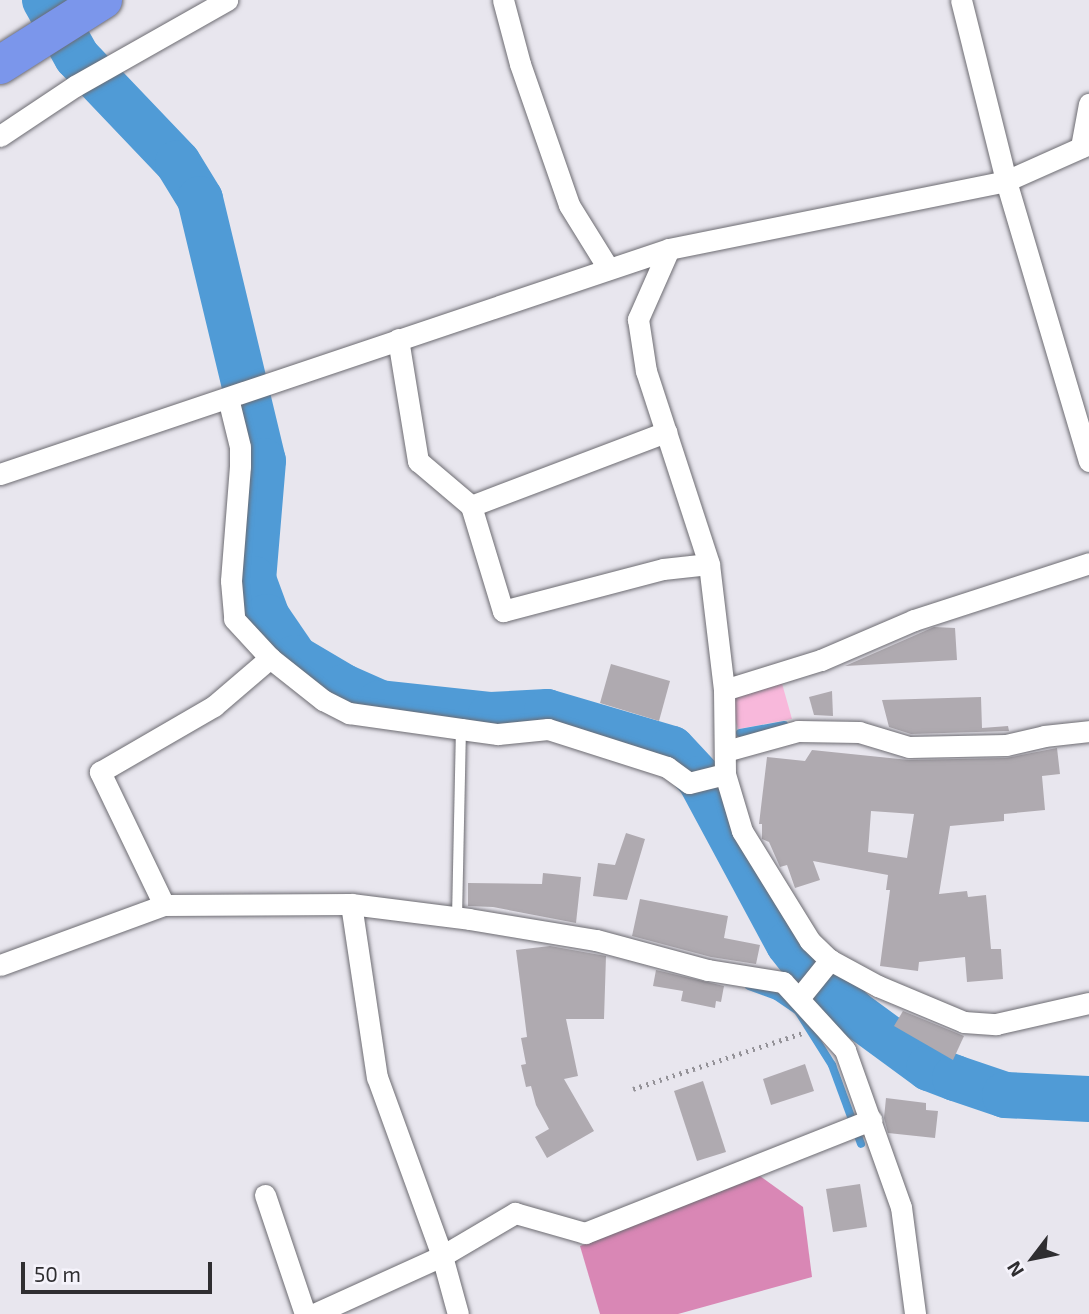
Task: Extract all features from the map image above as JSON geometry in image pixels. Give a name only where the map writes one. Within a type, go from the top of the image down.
[{"type":"highway","points":[[0,65],[100,2]]},
{"type":"street","points":[[0,136],[75,86],[227,0]]},
{"type":"street","points":[[503,0],[520,64],[569,205],[608,268]]},
{"type":"street","points":[[961,0],[1006,181],[1089,461]]},
{"type":"street","points":[[0,474],[670,249],[1006,181],[1085,146],[1089,104]]},
{"type":"street","points":[[231,397],[240,447],[231,581],[234,619],[270,657],[323,700],[349,713],[498,734],[548,729],[667,767],[689,783],[710,778],[726,751],[723,690],[709,564],[646,371],[638,319],[670,249]]},
{"type":"street","points":[[398,339],[418,461],[471,506],[503,611],[663,569],[709,564]]},
{"type":"street","points":[[471,506],[666,432]]},
{"type":"street","points":[[723,690],[821,660],[914,620],[1089,562]]},
{"type":"street","points":[[164,905],[100,772],[214,706],[270,657]]},
{"type":"street","points":[[726,751],[798,731],[859,733],[909,747],[1006,745],[1044,736],[1089,731]]},
{"type":"street","points":[[710,778],[810,941],[828,963],[964,1022],[996,1024],[1089,1003]]},
{"type":"street","points":[[351,904],[377,1077],[442,1256],[458,1314]]},
{"type":"street","points":[[0,965],[164,905],[351,904],[596,940],[708,970],[783,982],[802,994],[845,1050],[860,1125],[901,1207],[915,1314]]},
{"type":"street","points":[[802,994],[828,963]]},
{"type":"street","points":[[314,1314],[442,1256],[515,1213],[585,1233],[860,1125]]},
{"type":"street","points":[[265,1195],[305,1314]]},
{"type":"lane","points":[[457,918],[461,729]]},
{"type":"path","points":[[633,1089],[806,1031]]},
{"type":"shaded area","points":[[781,680],[792,719],[738,729],[730,704],[736,695]]},
{"type":"shaded area","points":[[760,1176],[803,1207],[812,1277],[678,1314],[600,1314],[580,1246]]},
{"type":"building","points":[[934,627],[955,628],[957,660],[845,666]]},
{"type":"building","points":[[611,664],[670,681],[659,721],[600,703]]},
{"type":"building","points":[[832,691],[833,716],[814,715],[809,697]]},
{"type":"building","points":[[981,697],[982,728],[1008,726],[1009,731],[911,734],[889,727],[882,700]]},
{"type":"building","points":[[1057,748],[1060,774],[1042,776],[1045,810],[1004,814],[1004,821],[950,826],[939,894],[967,891],[968,897],[986,895],[991,949],[1001,949],[1003,979],[967,982],[965,957],[919,962],[918,971],[880,966],[890,890],[886,890],[888,875],[813,861],[820,880],[795,888],[787,865],[780,867],[769,842],[762,839],[762,824],[759,824],[767,757],[805,761],[812,750],[909,760],[1006,758]],"holes":[[[871,811],[914,814],[907,858],[868,852]]]},
{"type":"building","points":[[626,833],[645,839],[627,900],[593,896],[598,863],[615,865]]},
{"type":"building","points":[[543,873],[581,877],[576,923],[493,907],[468,906],[468,883],[542,884]]},
{"type":"building","points":[[640,899],[728,916],[724,938],[760,945],[756,964],[711,957],[632,936]]},
{"type":"building","points":[[550,946],[606,956],[604,1019],[566,1019],[578,1076],[564,1079],[594,1131],[547,1158],[535,1137],[549,1129],[536,1105],[531,1086],[526,1087],[521,1065],[526,1064],[521,1038],[527,1037],[516,950]]},
{"type":"building","points":[[656,970],[724,986],[721,1002],[716,1001],[715,1008],[681,1001],[683,991],[653,986]]},
{"type":"building","points":[[903,1011],[964,1036],[953,1060],[894,1026]]},
{"type":"building","points":[[805,1064],[814,1091],[771,1105],[763,1079]]},
{"type":"building","points":[[703,1081],[726,1152],[697,1161],[674,1091]]},
{"type":"building","points":[[886,1098],[926,1103],[926,1110],[938,1111],[935,1138],[888,1133],[884,1118]]},
{"type":"building","points":[[860,1184],[867,1227],[833,1232],[826,1189]]},
{"type":"waterway","points":[[45,0],[77,57],[178,163],[200,199],[263,461],[253,579],[267,617],[295,658],[344,687],[380,703],[491,715],[547,712],[672,749],[700,779],[789,944],[809,970],[854,1013],[929,1068],[955,1078],[1005,1095],[1089,1099]]},
{"type":"waterway","points":[[740,733],[784,725]]},
{"type":"waterway","points":[[749,986],[776,996],[798,1011],[832,1065],[861,1144]]}]
